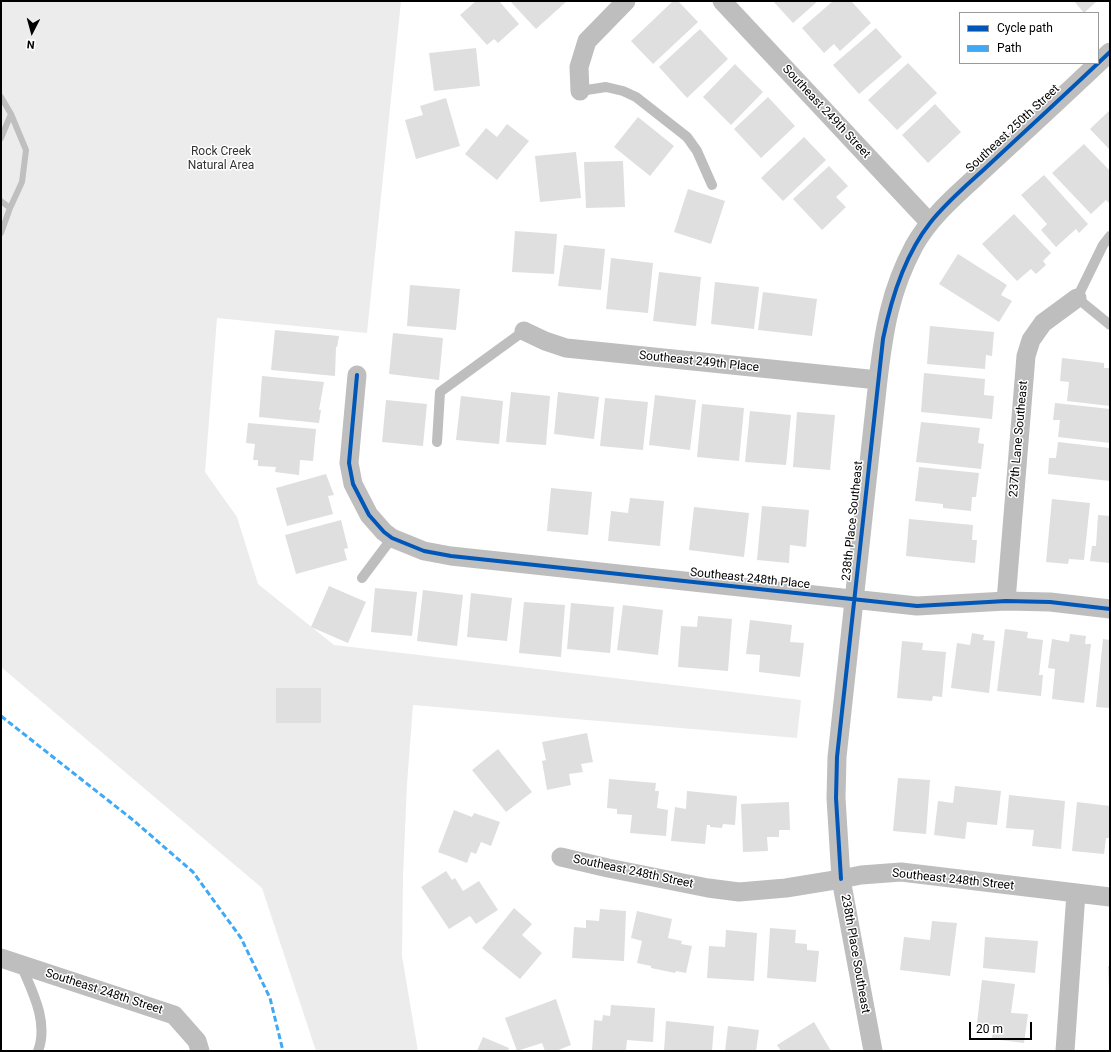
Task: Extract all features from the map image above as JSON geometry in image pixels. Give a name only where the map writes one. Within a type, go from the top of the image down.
[{"type":"street","points":[[580,91],[579,67],[587,41],[626,1]]},
{"type":"street","name":"Southeast 249th Street","points":[[722,1],[930,222]]},
{"type":"street","name":"Southeast 250th Street","points":[[1099,62],[1110,52]]},
{"type":"street","name":"Southeast 250th Street","points":[[930,222],[1097,64]]},
{"type":"street","name":"238th Place Southeast","points":[[873,1051],[841,879],[836,798],[838,756],[882,340],[895,289],[915,246],[930,222]]},
{"type":"street","name":"237th Lane Southeast","points":[[1006,601],[1026,356],[1031,340],[1043,323],[1077,298]]},
{"type":"street","name":"Southeast 249th Place","points":[[524,331],[545,341],[566,348],[878,380]]},
{"type":"street","points":[[357,375],[349,464],[353,484],[369,515],[384,532],[392,538]]},
{"type":"street","name":"Southeast 248th Place","points":[[392,538],[424,551],[451,556],[854,600],[917,606],[1006,601],[1050,602],[1110,609]]},
{"type":"street","name":"Southeast 248th Street","points":[[561,857],[708,888],[739,892],[786,888],[861,875],[901,872],[1110,896]]},
{"type":"street","points":[[1065,1051],[1076,893]]},
{"type":"street","name":"Southeast 248th Street","points":[[1,958],[174,1015],[198,1046]]},
{"type":"lane","points":[[580,91],[606,87],[623,91],[636,97],[687,137],[697,151],[712,185]]},
{"type":"lane","points":[[1110,236],[1103,245],[1077,298],[1110,325]]},
{"type":"lane","points":[[438,442],[440,392],[524,331]]},
{"type":"lane","points":[[362,578],[392,538]]},
{"type":"lane","points":[[21,965],[38,1006],[42,1026],[38,1051]]},
{"type":"green space","name":"Rock Creek Natural Area","points":[[1,1],[401,1],[367,333],[217,318],[205,472],[237,517],[258,584],[334,645],[801,700],[797,738],[413,705],[407,784],[403,877],[402,956],[418,1051],[316,1051],[262,888],[1,667]]},
{"type":"building","points":[[476,1],[499,1],[519,24],[498,43],[494,39],[487,45],[460,15]]},
{"type":"building","points":[[510,1],[567,1],[536,29]]},
{"type":"building","points":[[673,1],[678,1],[698,22],[653,64],[631,41]]},
{"type":"building","points":[[773,1],[818,1],[793,23]]},
{"type":"building","points":[[833,1],[851,1],[871,23],[840,51],[834,44],[824,53],[802,28]]},
{"type":"building","points":[[1074,1],[1097,1],[1085,12],[1083,12]]},
{"type":"building","points":[[876,28],[902,57],[859,94],[833,65]]},
{"type":"building","points":[[700,29],[728,59],[687,98],[659,67]]},
{"type":"building","points":[[476,48],[480,86],[434,91],[429,53]]},
{"type":"building","points":[[908,63],[937,93],[897,130],[868,100]]},
{"type":"building","points":[[735,64],[763,92],[731,125],[703,97]]},
{"type":"building","points":[[768,97],[795,126],[761,158],[734,129]]},
{"type":"building","points":[[446,98],[460,146],[416,159],[405,120],[423,115],[420,106]]},
{"type":"building","points":[[935,104],[961,132],[928,163],[902,135]]},
{"type":"building","points":[[1110,110],[1110,150],[1090,129]]},
{"type":"building","points":[[638,117],[674,146],[650,176],[614,147]]},
{"type":"building","points":[[507,124],[529,141],[497,180],[465,154],[486,128],[497,137]]},
{"type":"building","points":[[804,137],[826,160],[783,201],[761,178]]},
{"type":"building","points":[[1084,144],[1110,171],[1110,202],[1109,203],[1106,200],[1091,214],[1052,173]]},
{"type":"building","points":[[576,152],[581,198],[540,202],[535,156]]},
{"type":"building","points":[[623,161],[625,207],[586,208],[584,162]]},
{"type":"building","points":[[829,166],[848,186],[836,197],[846,207],[822,230],[793,199]]},
{"type":"building","points":[[1044,175],[1088,224],[1079,233],[1076,229],[1056,247],[1041,230],[1047,224],[1021,195]]},
{"type":"building","points":[[688,189],[725,201],[711,244],[674,232]]},
{"type":"building","points":[[1014,214],[1051,253],[1043,261],[1046,265],[1036,274],[1031,269],[1017,281],[982,244]]},
{"type":"building","points":[[515,231],[557,234],[554,274],[512,272]]},
{"type":"building","points":[[564,245],[605,249],[601,290],[558,286]]},
{"type":"building","points":[[958,254],[1007,285],[1001,295],[1012,301],[999,322],[939,284]]},
{"type":"building","points":[[611,258],[653,263],[648,313],[606,309]]},
{"type":"building","points":[[659,272],[701,277],[696,326],[653,321]]},
{"type":"building","points":[[715,282],[759,287],[754,329],[711,324]]},
{"type":"building","points":[[410,285],[460,289],[456,330],[407,326]]},
{"type":"building","points":[[763,292],[817,299],[812,336],[758,330]]},
{"type":"building","points":[[930,326],[994,332],[992,356],[986,355],[985,369],[927,364]]},
{"type":"building","points":[[275,330],[339,336],[336,347],[335,376],[271,370]]},
{"type":"building","points":[[393,333],[443,338],[439,380],[389,374]]},
{"type":"building","points":[[1062,358],[1104,363],[1104,368],[1110,368],[1110,406],[1067,401],[1069,382],[1060,381]]},
{"type":"building","points":[[924,373],[985,379],[984,395],[994,396],[992,419],[921,412]]},
{"type":"building","points":[[262,376],[324,382],[319,410],[321,410],[319,423],[259,417]]},
{"type":"building","points":[[511,392],[550,396],[546,445],[506,442]]},
{"type":"building","points":[[558,392],[599,397],[594,439],[554,434]]},
{"type":"building","points":[[655,395],[696,400],[690,450],[649,445]]},
{"type":"building","points":[[461,396],[503,401],[499,444],[456,440]]},
{"type":"building","points":[[605,398],[648,402],[643,450],[600,446]]},
{"type":"building","points":[[386,400],[427,404],[423,446],[382,442]]},
{"type":"building","points":[[1055,403],[1110,409],[1110,443],[1058,437],[1060,420],[1053,420]]},
{"type":"building","points":[[702,404],[744,408],[739,461],[697,457]]},
{"type":"building","points":[[750,411],[791,415],[786,465],[745,462]]},
{"type":"building","points":[[797,412],[835,415],[830,470],[793,467]]},
{"type":"building","points":[[921,422],[980,428],[978,443],[984,444],[981,469],[916,462]]},
{"type":"building","points":[[248,423],[316,429],[313,461],[300,460],[299,475],[275,472],[276,467],[258,466],[258,460],[253,460],[255,444],[246,443]]},
{"type":"building","points":[[1058,442],[1110,448],[1110,481],[1048,474],[1049,458],[1056,458]]},
{"type":"building","points":[[919,467],[979,473],[976,497],[972,497],[971,511],[943,508],[943,504],[915,501]]},
{"type":"building","points":[[326,474],[334,495],[328,496],[333,514],[287,526],[276,488]]},
{"type":"building","points":[[551,488],[592,492],[588,535],[547,531]]},
{"type":"building","points":[[630,498],[664,501],[660,546],[608,541],[611,511],[628,513]]},
{"type":"building","points":[[1052,499],[1090,503],[1084,560],[1069,559],[1068,564],[1046,562]]},
{"type":"building","points":[[762,506],[809,510],[806,547],[790,545],[789,563],[757,560]]},
{"type":"building","points":[[694,507],[749,513],[744,557],[689,550]]},
{"type":"building","points":[[1098,515],[1110,516],[1110,563],[1090,561],[1092,546],[1096,546]]},
{"type":"building","points":[[909,519],[973,525],[972,540],[977,540],[975,563],[906,556]]},
{"type":"building","points":[[341,520],[348,548],[344,549],[347,560],[296,574],[285,535]]},
{"type":"building","points":[[329,586],[366,602],[348,643],[311,627]]},
{"type":"building","points":[[375,588],[417,592],[412,636],[371,632]]},
{"type":"building","points":[[423,590],[463,595],[457,646],[417,641]]},
{"type":"building","points":[[471,593],[512,598],[507,641],[467,637]]},
{"type":"building","points":[[524,602],[565,605],[561,657],[519,653]]},
{"type":"building","points":[[571,603],[614,607],[610,653],[567,649]]},
{"type":"building","points":[[623,605],[663,610],[658,655],[617,650]]},
{"type":"building","points":[[698,616],[732,619],[728,671],[678,667],[681,626],[697,627]]},
{"type":"building","points":[[750,620],[792,625],[790,642],[804,643],[800,677],[759,672],[760,655],[746,654]]},
{"type":"building","points":[[1005,629],[1028,632],[1027,638],[1043,640],[1039,675],[1043,675],[1041,696],[997,691]]},
{"type":"building","points":[[972,633],[984,635],[983,640],[995,641],[989,693],[951,688],[957,643],[970,645]]},
{"type":"building","points":[[1070,634],[1086,636],[1085,644],[1091,644],[1084,703],[1052,699],[1055,669],[1048,668],[1052,639],[1069,642]]},
{"type":"building","points":[[1103,639],[1110,640],[1110,708],[1096,707]]},
{"type":"building","points":[[902,641],[923,643],[922,650],[946,652],[942,697],[933,696],[932,701],[897,698]]},
{"type":"building","points":[[276,688],[321,688],[321,723],[276,723]]},
{"type":"building","points":[[587,733],[593,762],[581,764],[583,772],[569,774],[571,785],[547,790],[542,761],[546,760],[542,742]]},
{"type":"building","points":[[498,749],[532,792],[506,812],[472,770]]},
{"type":"building","points":[[898,778],[930,780],[926,834],[893,831]]},
{"type":"building","points":[[609,779],[656,783],[655,791],[659,791],[657,808],[668,810],[666,836],[630,833],[632,815],[617,814],[617,809],[607,808]]},
{"type":"building","points":[[955,786],[1001,791],[997,825],[967,822],[965,839],[934,835],[938,801],[953,803]]},
{"type":"building","points":[[687,791],[737,796],[735,825],[723,824],[722,828],[710,827],[710,825],[707,825],[705,844],[671,841],[675,807],[686,809]]},
{"type":"building","points":[[1009,795],[1065,801],[1061,849],[1032,846],[1034,830],[1006,828]]},
{"type":"building","points":[[789,802],[790,830],[779,830],[779,837],[767,837],[768,851],[743,852],[741,804]]},
{"type":"building","points":[[1077,802],[1110,806],[1110,838],[1106,838],[1104,854],[1072,851]]},
{"type":"building","points":[[454,810],[472,817],[474,813],[500,822],[491,846],[481,842],[476,854],[471,852],[467,863],[438,852]]},
{"type":"building","points":[[446,871],[452,880],[455,878],[463,891],[479,881],[498,910],[476,924],[470,916],[449,929],[421,887]]},
{"type":"building","points":[[514,908],[532,924],[522,935],[542,953],[520,979],[482,948]]},
{"type":"building","points":[[600,909],[626,911],[624,961],[572,958],[574,927],[586,928],[586,920],[599,921]]},
{"type":"building","points":[[637,911],[672,919],[668,938],[682,941],[681,944],[692,946],[686,973],[676,971],[675,973],[651,968],[651,966],[637,963],[642,941],[631,938]]},
{"type":"building","points":[[932,921],[957,923],[950,976],[900,970],[904,937],[930,940]]},
{"type":"building","points":[[770,928],[796,930],[795,943],[807,944],[807,950],[819,951],[816,982],[767,978]]},
{"type":"building","points":[[726,930],[757,933],[754,981],[707,978],[709,946],[725,947]]},
{"type":"building","points":[[985,937],[1038,941],[1035,973],[983,968]]},
{"type":"building","points":[[1108,966],[1110,966],[1110,990],[1109,990]]},
{"type":"building","points":[[982,980],[1015,984],[1011,1013],[1028,1014],[1024,1043],[992,1039],[993,1025],[977,1023]]},
{"type":"building","points":[[556,999],[571,1045],[556,1051],[545,1051],[542,1043],[517,1051],[505,1018]]},
{"type":"building","points":[[611,1005],[655,1008],[653,1042],[627,1040],[626,1051],[592,1051],[594,1020],[602,1021],[603,1015],[610,1016]]},
{"type":"building","points":[[666,1021],[714,1026],[712,1051],[664,1051]]},
{"type":"building","points":[[814,1022],[831,1051],[781,1051],[777,1045]]},
{"type":"building","points":[[728,1026],[759,1030],[756,1051],[725,1051]]},
{"type":"building","points":[[483,1037],[509,1048],[508,1051],[477,1051]]},
{"type":"waterway","points":[[1,97],[11,114],[26,150],[22,182],[1,233]]},
{"type":"waterway","points":[[1,138],[11,114]]},
{"type":"waterway","points":[[1,201],[10,208]]},
{"type":"marked path","points":[[1,716],[133,820],[193,872],[241,938],[270,998],[283,1051]]},
{"type":"cycle path","points":[[1099,62],[1110,52]]},
{"type":"cycle path","points":[[841,879],[836,798],[837,757],[883,339],[895,293],[913,249],[930,223],[944,206],[1097,64]]},
{"type":"cycle path","points":[[357,375],[349,463],[353,484],[369,515],[384,532],[392,538],[424,551],[451,556],[917,606],[1006,601],[1050,602],[1110,609]]}]
